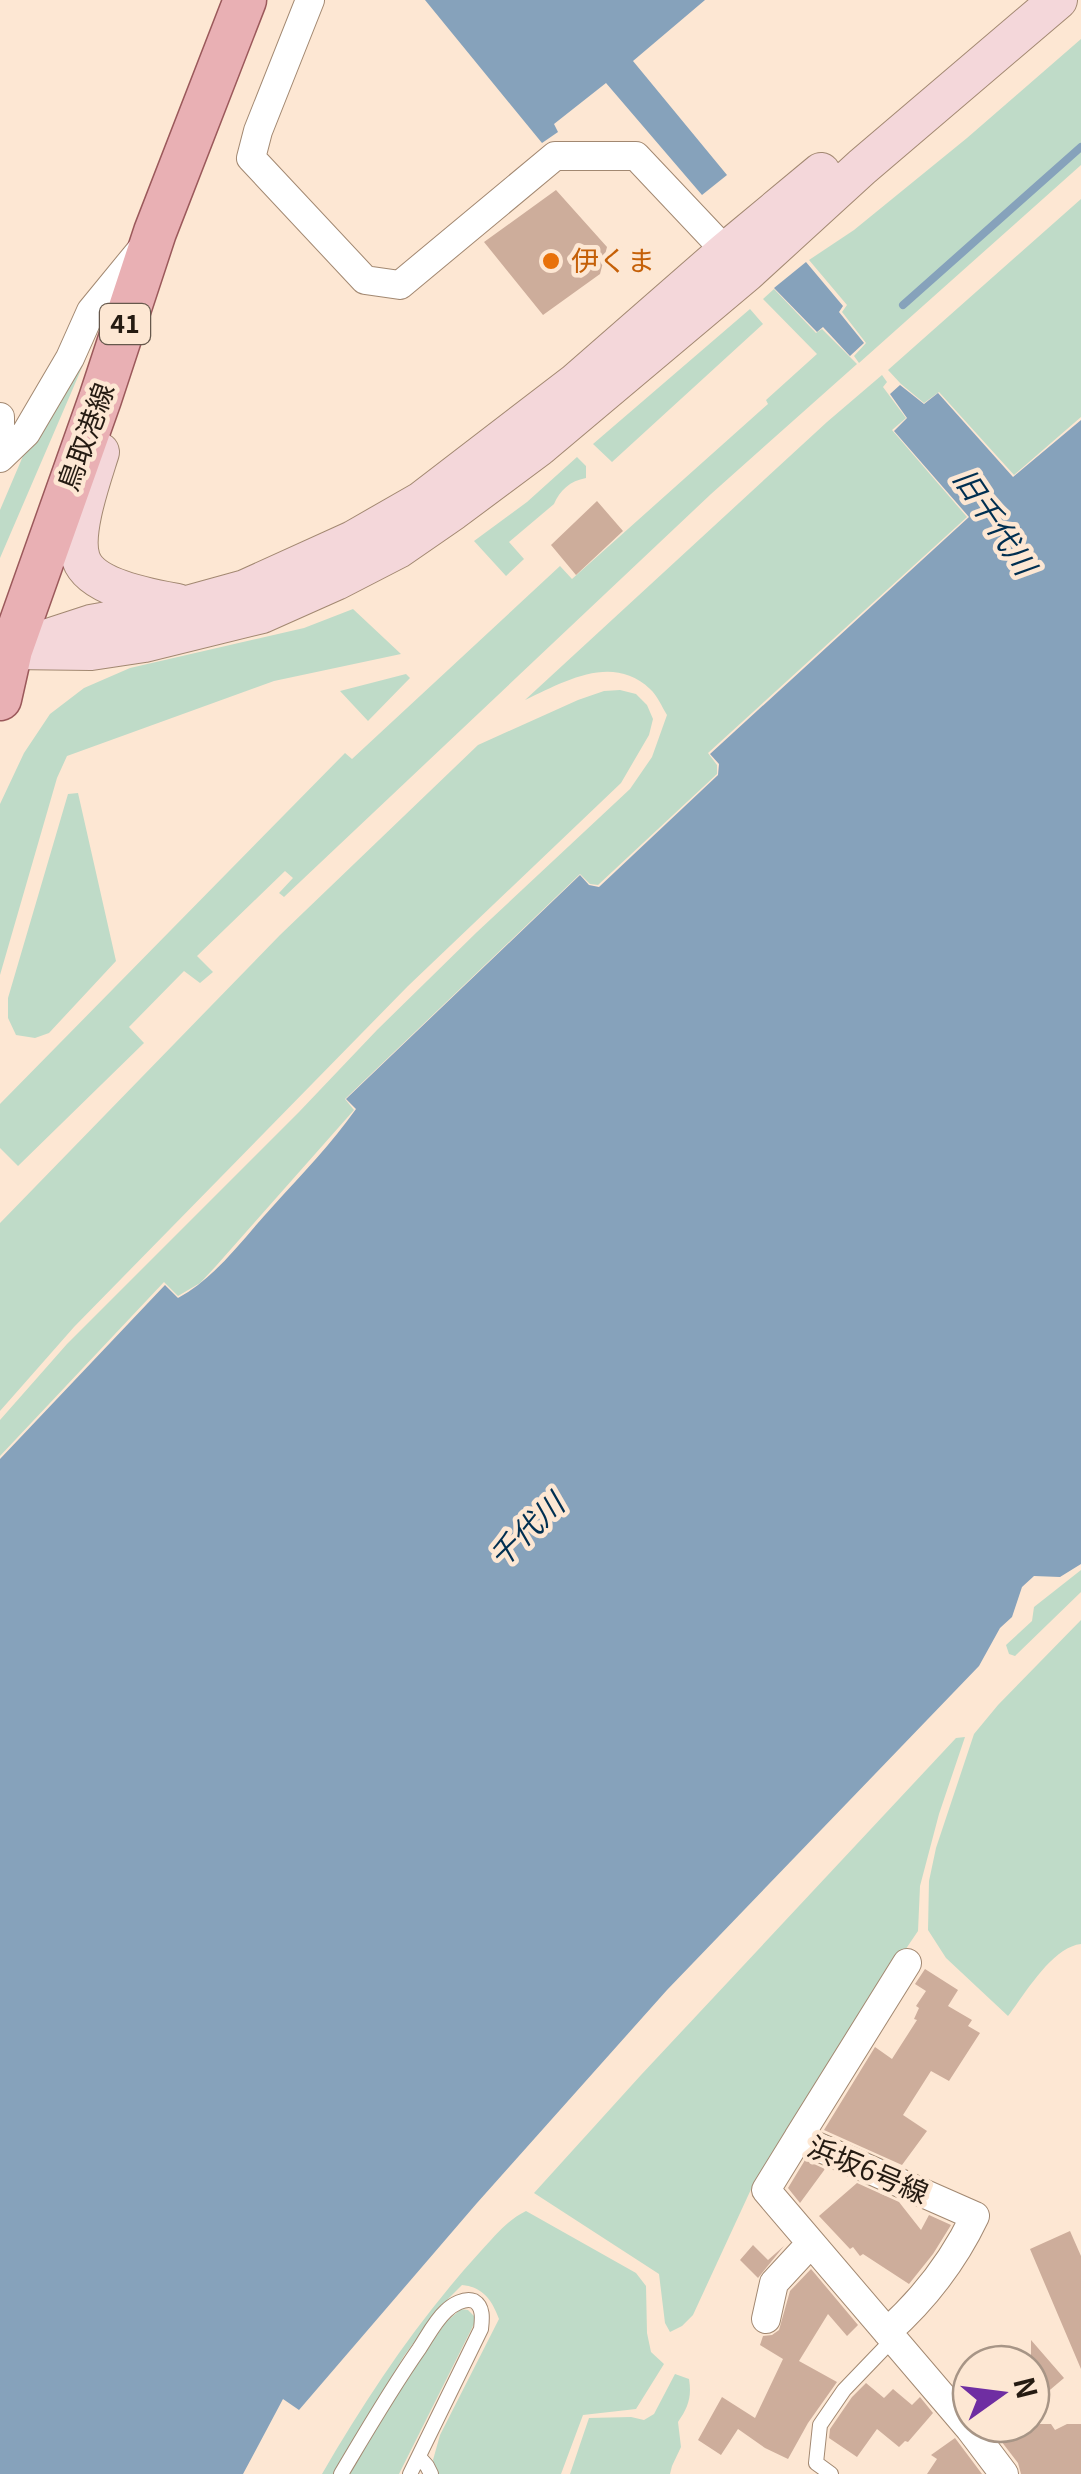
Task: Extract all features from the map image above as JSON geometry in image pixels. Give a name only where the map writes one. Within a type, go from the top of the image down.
[{"type":"main road","name":"鳥取港線","points":[[0,699],[6,658],[156,232],[245,0]]},
{"type":"street","points":[[310,0],[258,130],[251,158],[364,280],[400,285],[555,156],[636,156],[736,262]]},
{"type":"street","points":[[6,658],[144,643],[262,614],[336,582],[398,549],[539,446],[1026,0]]},
{"type":"street","points":[[6,658],[90,624],[245,590],[353,540],[421,502],[862,168],[1058,0]]},
{"type":"street","points":[[0,458],[26,433],[70,358],[91,311],[156,232]]},
{"type":"street","points":[[100,399],[101,448],[79,527],[81,560],[99,580],[141,596],[188,605]]},
{"type":"street","points":[[0,417],[0,448]]},
{"type":"street","points":[[798,2138],[907,1962]]},
{"type":"street","name":"浜坂6号線","points":[[890,2336],[962,2241],[975,2216],[798,2138],[766,2190],[1004,2474]]},
{"type":"street","points":[[766,2319],[774,2283],[811,2243]]},
{"type":"lane","points":[[341,2474],[395,2383],[445,2312],[462,2301],[476,2302],[483,2316],[481,2329],[410,2474]]},
{"type":"lane","points":[[831,2474],[816,2463],[820,2425],[890,2336]]},
{"type":"lane","points":[[419,2457],[430,2474]]},
{"type":"green space","points":[[1081,39],[1081,165],[859,363],[854,356],[866,343],[842,312],[847,305],[809,260],[854,230]]},
{"type":"green space","points":[[1081,199],[1081,417],[1014,475],[939,392],[924,403],[888,370]]},
{"type":"green space","points":[[774,289],[816,333],[822,329],[857,364],[711,494],[284,897],[279,893],[293,878],[285,871],[197,956],[213,972],[200,983],[184,971],[129,1027],[144,1043],[18,1166],[0,1148],[0,1104],[345,753],[352,759],[560,566],[572,579],[768,404],[766,400],[817,354],[763,299]]},
{"type":"green space","points":[[750,309],[763,324],[612,462],[593,444]]},
{"type":"green space","points":[[105,314],[0,558],[0,510],[23,456],[64,394]]},
{"type":"green space","points":[[882,375],[887,382],[883,387],[906,418],[892,430],[967,517],[708,753],[717,765],[717,774],[598,885],[590,884],[580,874],[345,1099],[354,1110],[200,1283],[178,1296],[164,1282],[0,1456],[0,1420],[67,1344],[377,1030],[630,789],[652,757],[667,715],[650,689],[620,673],[588,674],[525,700]]},
{"type":"green space","points":[[577,457],[586,466],[586,478],[566,487],[554,504],[509,542],[524,559],[506,576],[474,541],[527,502]]},
{"type":"green space","points":[[353,609],[401,654],[274,681],[67,756],[57,778],[0,975],[0,804],[24,753],[50,714],[84,688],[130,668],[304,628]]},
{"type":"green space","points":[[406,674],[410,678],[368,721],[340,691]]},
{"type":"green space","points":[[620,690],[636,694],[653,719],[649,735],[621,783],[408,986],[74,1327],[0,1411],[0,1223],[280,935],[478,745],[578,700]]},
{"type":"green space","points":[[78,793],[116,961],[49,1033],[35,1038],[16,1035],[8,1018],[8,998],[68,794]]},
{"type":"green space","points":[[1081,1570],[1081,1592],[1015,1656],[1009,1654],[1006,1645],[1032,1621],[1034,1607]]},
{"type":"green space","points":[[1081,1620],[1081,1944],[1050,1962],[1008,2016],[946,1958],[928,1930],[929,1881],[974,1734]]},
{"type":"green space","points":[[965,1737],[920,1886],[918,1931],[753,2185],[693,2315],[670,2332],[665,2323],[659,2274],[534,2193],[956,1738]]},
{"type":"green space","points":[[526,2211],[636,2273],[646,2286],[651,2352],[664,2364],[636,2409],[583,2415],[561,2474],[438,2474],[433,2460],[440,2435],[499,2319],[486,2296],[476,2288],[462,2285],[440,2307],[404,2356],[334,2474],[322,2474],[415,2331],[496,2235]]},
{"type":"green space","points":[[461,2309],[474,2316],[474,2324],[399,2474],[348,2474],[403,2384],[446,2322]]},
{"type":"green space","points":[[675,2374],[689,2379],[690,2391],[678,2422],[681,2447],[670,2474],[570,2474],[589,2418],[644,2420],[654,2414]]},
{"type":"water","points":[[425,0],[705,0],[633,61],[727,175],[702,195],[606,83],[554,124],[558,132],[542,143]]},
{"type":"water","points":[[806,262],[843,306],[839,312],[864,343],[850,356],[823,327],[817,332],[774,288]]},
{"type":"water","points":[[900,385],[924,404],[938,393],[1013,477],[1081,420],[1081,1564],[1060,1577],[1034,1576],[1022,1587],[1012,1617],[1000,1628],[979,1666],[667,1990],[299,2410],[283,2399],[243,2474],[0,2474],[0,1459],[165,1285],[178,1298],[206,1279],[229,1256],[347,1122],[356,1109],[346,1099],[580,875],[589,885],[599,887],[718,775],[719,764],[710,754],[969,517],[894,431],[907,418],[890,394]]},
{"type":"building","name":"伊くま","points":[[556,190],[607,247],[600,274],[543,315],[484,242]]},
{"type":"building","points":[[597,501],[623,531],[576,575],[551,545]]},
{"type":"building","points":[[925,1969],[958,1990],[948,2006],[972,2020],[968,2026],[980,2033],[949,2081],[931,2071],[903,2115],[927,2131],[902,2165],[824,2130],[875,2047],[892,2059],[917,2020],[916,2006],[926,1991],[915,1984]]},
{"type":"building","points":[[805,2160],[825,2169],[800,2203],[788,2188]]},
{"type":"building","points":[[857,2183],[899,2202],[921,2230],[929,2215],[951,2225],[909,2284],[863,2254],[860,2256],[853,2247],[850,2249],[819,2216]]},
{"type":"building","points":[[1070,2231],[1081,2256],[1081,2369],[1030,2249]]},
{"type":"building","points":[[753,2245],[768,2260],[784,2246],[758,2278],[740,2260]]},
{"type":"building","points":[[811,2269],[858,2325],[847,2336],[828,2314],[799,2361],[837,2382],[788,2459],[738,2429],[721,2455],[698,2440],[722,2397],[755,2418],[783,2359],[760,2345],[763,2336],[779,2330],[790,2291]]},
{"type":"building","points":[[1051,2363],[1064,2378],[1051,2389]]},
{"type":"building","points":[[866,2383],[884,2398],[893,2389],[912,2405],[920,2397],[933,2413],[899,2447],[877,2429],[857,2457],[829,2438],[830,2429]]},
{"type":"building","points":[[1051,2424],[1055,2430],[1067,2424],[1081,2424],[1081,2474],[1021,2474],[1003,2444],[1051,2444]]},
{"type":"building","points":[[951,2441],[960,2444],[982,2474],[927,2474],[937,2459],[931,2455]]},
{"type":"waterway","points":[[903,305],[1081,147]]},
{"type":"place","name":"伊くま","points":[[551,261]]},
{"type":"water label","name":"旧千代川","points":[[994,522]]},
{"type":"water label","name":"千代川","points":[[527,1531]]}]
